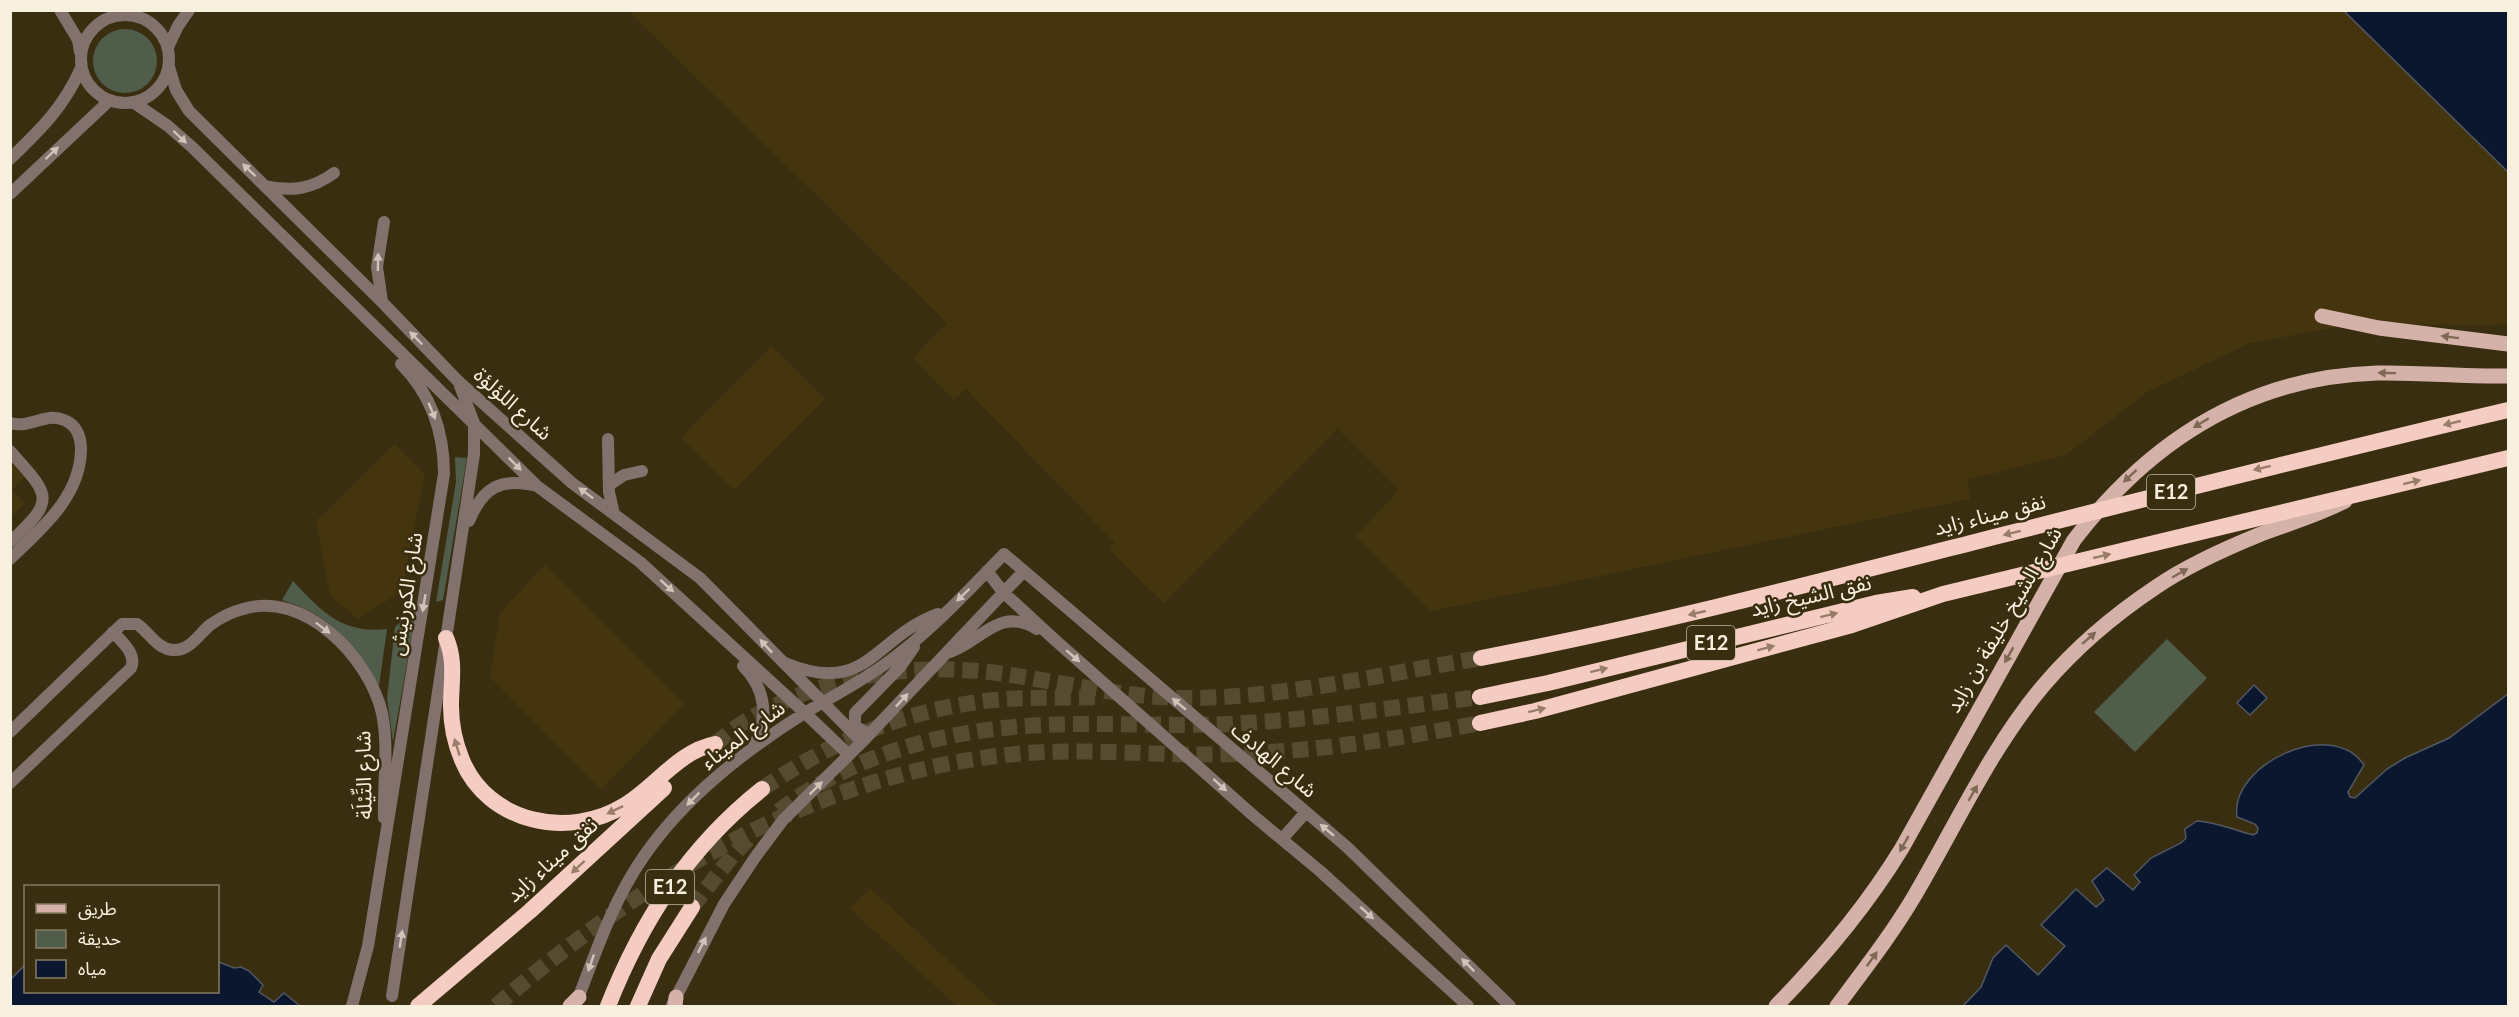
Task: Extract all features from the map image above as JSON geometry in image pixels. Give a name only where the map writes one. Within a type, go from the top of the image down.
[{"type":"highway","name":"نفق ميناء زايد","points":[[1481,658],[1712,609],[2284,463],[2508,410]]},
{"type":"highway","points":[[1480,723],[1535,711],[1852,625],[1943,594],[2508,459]]},
{"type":"highway","name":"نفق الشيخ زايد","points":[[1480,697],[1548,683],[1876,603],[1943,594]]},
{"type":"highway","name":"نفق ميناء زايد","points":[[418,1006],[530,911],[680,772],[715,744],[690,753],[635,798],[606,815],[581,821],[558,823],[519,816],[495,802],[481,790],[458,752],[452,716],[453,662],[446,638]]},
{"type":"highway","name":"E12","points":[[608,1006],[635,943],[672,884],[710,837],[762,789]]},
{"type":"highway","name":"E12","points":[[638,1006],[658,959],[692,907]]},
{"type":"main road","points":[[2322,316],[2379,328],[2508,344]]},
{"type":"main road","name":"شارع الشيخ خليفة بن زايد","points":[[1776,1006],[1838,940],[1887,873],[2074,540],[2096,512],[2147,460],[2202,422],[2248,400],[2316,380],[2377,373],[2466,377],[2508,376]]},
{"type":"main road","points":[[1837,1006],[1882,946],[1915,895],[2010,730],[2042,687],[2082,644],[2131,604],[2192,565],[2223,550],[2319,514],[2355,495]]},
{"type":"street","points":[[10,159],[40,130],[69,95],[81,68],[78,40],[60,10]]},
{"type":"street","points":[[81,68],[91,88],[110,100],[133,102],[146,98],[164,80],[169,67],[168,47],[162,35],[144,19],[105,10]]},
{"type":"street","points":[[81,54],[89,33],[108,18],[149,10]]},
{"type":"street","points":[[168,47],[189,10]]},
{"type":"street","name":"شارع اللؤلؤة","points":[[169,67],[176,90],[189,111],[382,302],[457,380],[572,483],[700,578],[862,742]]},
{"type":"street","points":[[10,194],[110,100]]},
{"type":"street","name":"شارع اللؤلؤة","points":[[133,102],[174,131],[537,486],[640,562],[849,755]]},
{"type":"street","points":[[265,186],[283,190],[302,189],[319,183],[333,173]]},
{"type":"street","points":[[382,302],[377,267],[384,222]]},
{"type":"street","name":"شارع الكورنيش","points":[[286,240],[302,266],[415,380],[432,408],[442,444],[443,490],[386,846],[368,946],[352,1006]]},
{"type":"street","points":[[392,996],[474,454],[474,423],[457,380]]},
{"type":"street","points":[[10,423],[26,425],[42,419],[62,419],[73,425],[81,442],[80,466],[69,495],[43,527],[10,559]]},
{"type":"street","points":[[608,439],[609,485],[614,514]]},
{"type":"street","points":[[10,451],[38,484],[43,500],[37,517],[10,542]]},
{"type":"street","points":[[609,485],[624,475],[642,471]]},
{"type":"street","points":[[462,539],[479,501],[493,488],[513,482],[537,486]]},
{"type":"street","name":"شارع الهادف","points":[[1004,554],[1379,877],[1510,1006]]},
{"type":"street","name":"شارع الميناء","points":[[575,1004],[608,917],[645,854],[692,800],[753,747],[874,672],[945,612],[1004,554]]},
{"type":"street","points":[[987,571],[1003,592],[1055,640],[1320,871],[1468,1006]]},
{"type":"street","points":[[674,1003],[724,904],[783,820],[862,742],[1024,571]]},
{"type":"street","name":"شارع التِّيْلَة","points":[[113,632],[122,624],[132,622],[164,648],[175,650],[186,647],[209,626],[225,616],[243,609],[270,605],[290,609],[324,628],[351,653],[374,692],[382,715],[386,742],[383,790],[386,846]]},
{"type":"street","points":[[781,661],[817,674],[843,673],[858,666],[920,622],[945,612]]},
{"type":"street","points":[[946,653],[962,647],[988,628],[1009,622],[1024,623],[1055,640]]},
{"type":"street","points":[[874,729],[866,732],[858,729],[854,722],[855,713],[900,667],[924,631]]},
{"type":"street","points":[[10,732],[113,632],[130,651],[133,663],[131,668],[10,783]]},
{"type":"street","points":[[728,643],[738,660],[755,679],[763,703],[763,725],[753,747]]},
{"type":"street","points":[[1282,839],[1306,812]]},
{"type":"shaded area","points":[[628,11],[2344,11],[2508,172],[2508,324],[2481,326],[2365,322],[2250,343],[2147,392],[2066,455],[1967,480],[1970,499],[1431,611],[1356,536],[1399,490],[1338,429],[1164,603],[1109,549],[1115,543],[966,389],[954,400],[913,358],[947,323]]},
{"type":"shaded area","points":[[771,346],[825,399],[734,490],[681,438]]},
{"type":"shaded area","points":[[395,444],[425,474],[401,592],[357,619],[330,594],[316,521]]},
{"type":"shaded area","points":[[11,461],[25,476],[12,490],[25,504],[11,517]]},
{"type":"shaded area","points":[[545,564],[684,704],[601,790],[490,677],[500,613]]},
{"type":"shaded area","points":[[870,888],[997,1006],[957,1006],[850,909]]},
{"type":"green space","points":[[119,29],[131,29],[148,38],[155,49],[157,61],[155,73],[148,84],[131,93],[119,93],[107,88],[98,79],[93,67],[93,55],[98,43],[107,34]]},
{"type":"green space","points":[[455,457],[467,458],[443,600],[436,602],[456,482]]},
{"type":"green space","points":[[293,581],[324,611],[345,624],[371,630],[387,629],[379,686],[340,633],[315,614],[282,600]]},
{"type":"green space","points":[[418,601],[393,742],[387,698],[395,627],[408,616]]},
{"type":"green space","points":[[2167,639],[2207,678],[2135,752],[2094,712]]},
{"type":"water","points":[[2344,11],[2508,11],[2508,172]]},
{"type":"water","points":[[2254,685],[2267,698],[2250,715],[2237,703]]},
{"type":"water","points":[[2508,694],[2508,1006],[1963,1006],[1981,987],[1993,958],[2006,945],[2038,975],[2065,946],[2041,925],[2076,889],[2096,907],[2104,900],[2092,881],[2107,868],[2133,890],[2140,882],[2134,875],[2151,858],[2181,843],[2186,838],[2185,829],[2197,821],[2253,835],[2257,833],[2258,828],[2255,824],[2237,817],[2239,798],[2249,780],[2265,765],[2286,753],[2308,746],[2330,745],[2349,751],[2364,765],[2348,792],[2350,797],[2355,798],[2387,769],[2449,738]]},
{"type":"water","points":[[219,962],[249,971],[263,985],[259,992],[274,1002],[284,993],[300,1006],[13,1006],[11,1004],[11,979],[24,966],[24,993],[219,993]]},
{"type":"tunnel","points":[[715,744],[744,722],[776,705],[806,693],[837,683],[900,671],[965,670],[997,673],[1135,695],[1181,698],[1294,690],[1481,658]]},
{"type":"tunnel","points":[[762,789],[789,771],[844,742],[902,719],[931,711],[994,700],[1103,697]]},
{"type":"tunnel","points":[[779,811],[814,787],[850,768],[927,741],[967,733],[1008,727],[1050,725],[1194,725],[1260,722],[1480,697]]},
{"type":"tunnel","points":[[496,1006],[552,959],[611,915],[673,875],[737,839],[803,808],[872,783],[943,765],[1016,754],[1070,751],[1206,755],[1296,750],[1419,734],[1480,723]]},
{"type":"tunnel","points":[[692,907],[732,856],[751,836]]}]
